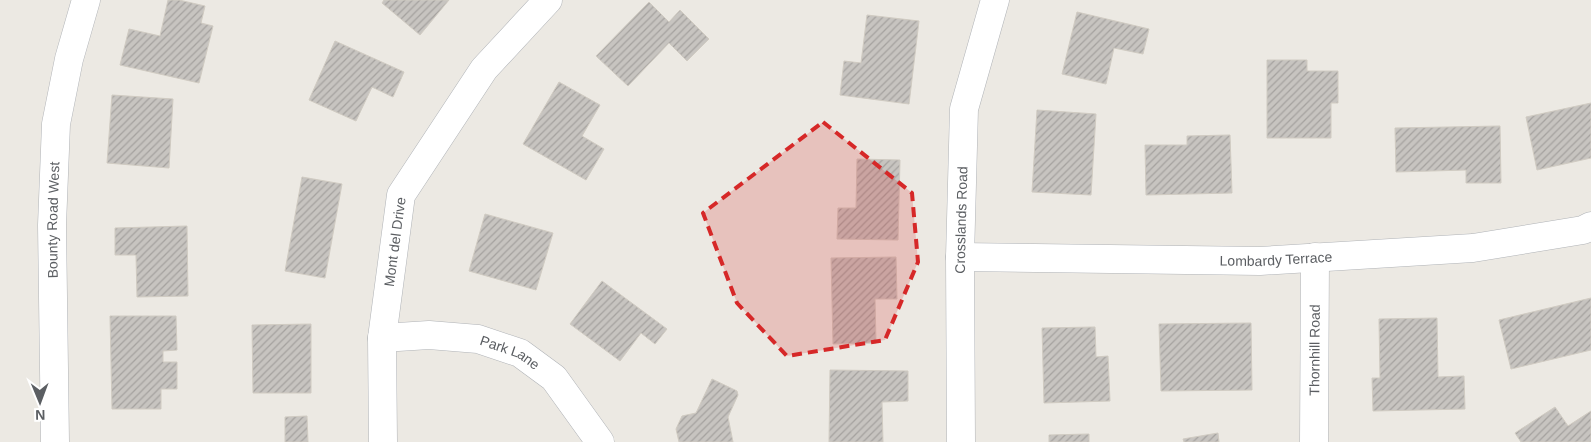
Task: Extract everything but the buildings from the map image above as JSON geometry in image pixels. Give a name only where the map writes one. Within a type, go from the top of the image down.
[{"type":"street","name":"Bounty Road West","points":[[56,442],[52,225],[56,124],[69,59],[86,0]]},
{"type":"street","name":"Mont del Drive","points":[[383,442],[382,338],[401,195],[484,69],[548,0]]},
{"type":"street","name":"Crosslands Road","points":[[961,442],[960,257],[964,109],[995,0]]},
{"type":"street","name":"Lombardy Terrace","points":[[960,257],[1260,261],[1473,248],[1583,230],[1591,226]]},
{"type":"street","name":"Thornhill Road","points":[[1314,442],[1315,257]]},
{"type":"street","name":"Park Lane","points":[[382,338],[430,336],[478,339],[520,353],[554,378],[600,442]]},
{"type":"highlighted area","points":[[823,122],[912,193],[918,262],[885,340],[787,356],[737,303],[703,213]]}]
